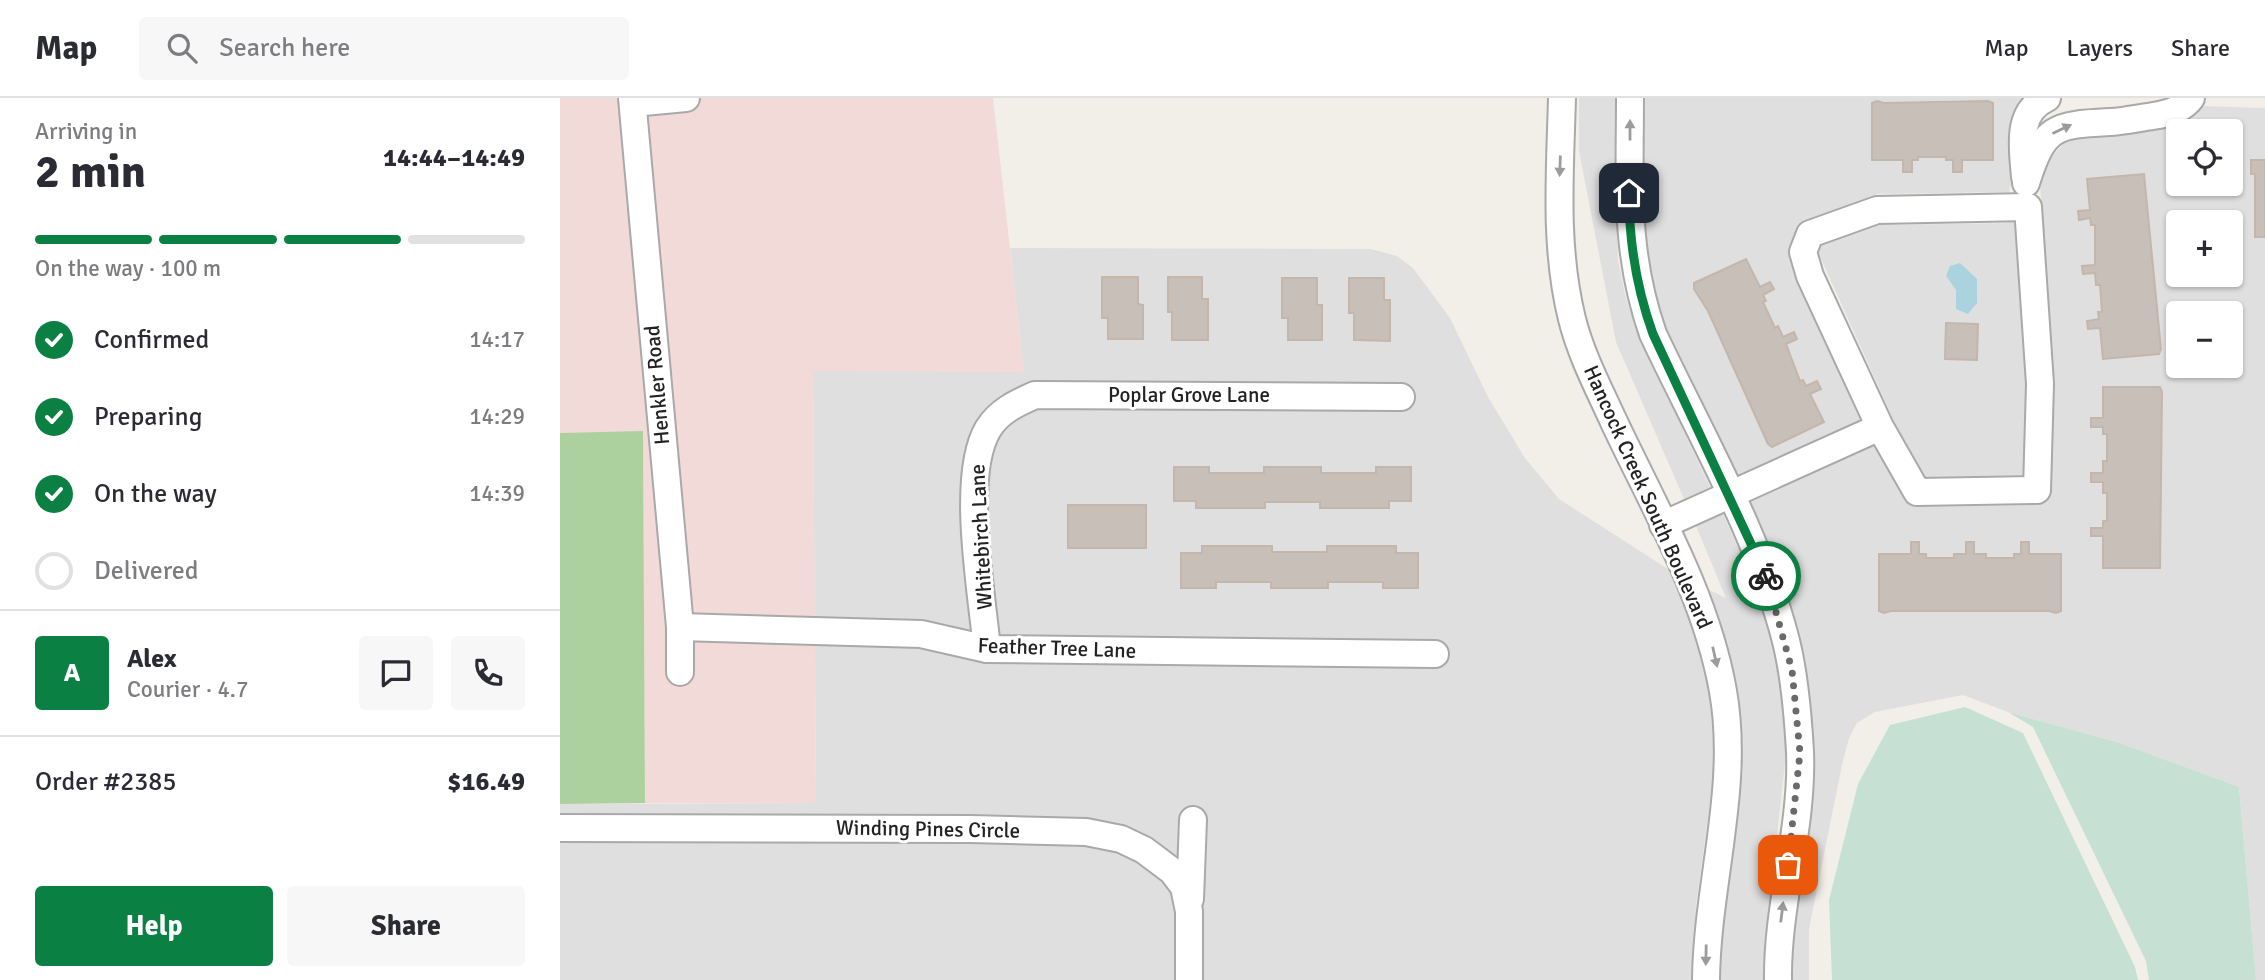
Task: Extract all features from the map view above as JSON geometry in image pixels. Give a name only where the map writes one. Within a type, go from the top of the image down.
[{"type":"street","points":[[632,101],[686,98]]},
{"type":"street","name":"Hancock Creek South Boulevard","points":[[1562,98],[1558,229],[1572,320],[1593,377],[1705,616],[1723,692],[1727,782],[1709,906],[1706,980]]},
{"type":"street","points":[[1630,98],[1629,216],[1639,296],[1653,334],[1767,578],[1792,670],[1800,753],[1799,786],[1782,918],[1778,980]]},
{"type":"street","points":[[2027,195],[1877,209],[1810,234],[1803,252],[1810,276],[1881,427],[1917,492],[2037,490],[2040,384],[2027,195],[2022,138],[2026,117],[2040,101],[2048,98]]},
{"type":"street","points":[[2027,195],[2035,154],[2047,137],[2061,127],[2079,122],[2112,122],[2167,114],[2186,105],[2191,98]]},
{"type":"street","name":"Henkler Road","points":[[632,101],[680,627],[680,672]]},
{"type":"street","name":"Poplar Grove Lane","points":[[989,428],[1008,407],[1035,395],[1401,397]]},
{"type":"street","points":[[1663,525],[1881,427]]},
{"type":"street","name":"Whitebirch Lane","points":[[988,649],[974,488],[976,457],[989,428]]},
{"type":"street","name":"Feather Tree Lane","points":[[680,627],[921,634],[988,649],[1435,654]]},
{"type":"street","points":[[1189,911],[1193,820]]},
{"type":"street","name":"Winding Pines Circle","points":[[560,828],[971,828],[1087,832],[1121,839],[1144,850],[1172,871],[1184,887],[1189,911],[1189,980]]},
{"type":"shaded area","points":[[560,98],[993,98],[1024,372],[813,371],[816,803],[645,803],[643,432],[560,433]]},
{"type":"shaded area","points":[[1579,98],[1616,98],[1618,260],[1626,299],[1641,341],[1710,487],[1684,499],[1616,342],[1579,151]]},
{"type":"shaded area","points":[[1644,98],[2024,98],[2012,114],[2008,136],[2012,181],[2009,192],[1877,194],[1805,220],[1797,229],[1790,257],[1798,283],[1861,419],[1735,476],[1665,327],[1653,292],[1645,254],[1643,216]]},
{"type":"shaded area","points":[[2203,106],[2265,108],[2265,980],[2256,980],[2239,787],[2120,743],[2008,712],[1963,695],[1875,712],[1857,723],[1849,738],[1842,765],[1809,929],[1809,980],[1791,980],[1795,920],[1812,788],[1813,752],[1806,669],[1779,572],[1748,503],[1874,446],[1905,500],[1917,507],[2038,505],[2051,491],[2054,383],[2040,184],[2047,162],[2066,141],[2166,128],[2166,196],[2243,196],[2243,119],[2191,119]]},
{"type":"shaded area","points":[[2015,223],[2027,384],[2024,475],[1925,477],[1893,419],[1818,252],[1820,246],[1879,225]]},
{"type":"shaded area","points":[[1010,248],[1371,249],[1397,256],[1413,268],[1450,318],[1488,397],[1525,458],[1559,499],[1668,569],[1692,621],[1710,695],[1713,781],[1696,905],[1692,980],[560,980],[560,804],[816,803],[813,370],[1024,372]]},
{"type":"shaded area","points":[[1723,514],[1754,584],[1779,673],[1786,754],[1768,916],[1764,980],[1719,980],[1723,908],[1740,784],[1740,734],[1737,689],[1726,642],[1709,590],[1726,598],[1696,526]]},
{"type":"green space","points":[[643,431],[645,803],[560,804],[560,433]]},
{"type":"green space","points":[[1965,707],[2023,733],[2135,967],[2138,980],[1832,980],[1829,900],[1858,784],[1890,725]]},
{"type":"green space","points":[[2008,712],[2120,743],[2239,787],[2256,980],[2149,980],[2146,961],[2033,727]]},
{"type":"water","points":[[1960,263],[1977,279],[1977,303],[1968,314],[1956,309],[1956,290],[1946,276],[1950,266]]},
{"type":"building","points":[[1872,103],[1993,103],[1993,160],[1962,160],[1962,172],[1953,172],[1953,160],[1946,160],[1946,157],[1918,157],[1918,160],[1912,160],[1912,172],[1903,172],[1903,160],[1872,160]]},
{"type":"building","points":[[2251,160],[2265,160],[2265,237],[2255,237],[2255,174],[2251,174]]},
{"type":"building","points":[[2144,174],[2161,349],[2159,354],[2103,359],[2100,328],[2088,329],[2087,321],[2099,319],[2098,312],[2102,312],[2100,285],[2096,285],[2095,273],[2083,274],[2082,266],[2095,265],[2095,225],[2091,225],[2090,218],[2079,220],[2078,211],[2090,210],[2087,179]]},
{"type":"building","points":[[1746,259],[1760,287],[1770,282],[1774,289],[1763,295],[1766,301],[1763,302],[1775,328],[1778,326],[1783,337],[1794,332],[1797,339],[1786,344],[1800,381],[1803,380],[1806,386],[1817,381],[1821,389],[1810,394],[1824,422],[1772,447],[1768,444],[1708,311],[1694,289],[1694,283]]},
{"type":"building","points":[[1102,277],[1138,277],[1138,304],[1143,305],[1143,339],[1108,339],[1108,318],[1102,318]]},
{"type":"building","points":[[1168,277],[1202,277],[1202,299],[1208,299],[1208,340],[1172,340],[1172,312],[1168,312]]},
{"type":"building","points":[[1282,278],[1317,278],[1317,305],[1322,305],[1322,340],[1288,340],[1288,318],[1282,318]]},
{"type":"building","points":[[1349,278],[1384,278],[1384,300],[1390,300],[1390,341],[1354,340],[1354,313],[1349,313]]},
{"type":"building","points":[[1946,323],[1978,324],[1977,360],[1945,359]]},
{"type":"building","points":[[2103,387],[2160,387],[2162,392],[2160,568],[2103,568],[2103,536],[2091,536],[2091,528],[2103,528],[2103,521],[2107,521],[2107,493],[2103,493],[2103,482],[2091,482],[2091,473],[2103,473],[2103,461],[2107,461],[2107,434],[2103,434],[2103,427],[2091,427],[2091,418],[2103,418]]},
{"type":"building","points":[[1174,467],[1209,467],[1209,473],[1264,473],[1264,467],[1321,467],[1321,473],[1376,473],[1376,467],[1411,467],[1411,501],[1389,501],[1389,508],[1320,508],[1320,502],[1265,502],[1265,508],[1196,508],[1196,501],[1174,501]]},
{"type":"building","points":[[1068,505],[1146,505],[1146,548],[1068,548]]},
{"type":"building","points":[[1911,542],[1919,542],[1919,554],[1926,554],[1926,558],[1954,558],[1954,554],[1966,554],[1966,542],[1974,542],[1974,554],[1986,554],[1986,558],[2014,558],[2014,554],[2021,554],[2021,542],[2029,542],[2029,554],[2061,554],[2061,611],[1879,611],[1879,554],[1911,554]]},
{"type":"building","points":[[1202,546],[1272,546],[1272,552],[1327,552],[1327,546],[1396,546],[1396,553],[1418,553],[1418,588],[1383,588],[1383,582],[1328,582],[1328,588],[1271,588],[1271,582],[1216,582],[1216,588],[1181,588],[1181,553],[1202,553]]},
{"type":"way so far","points":[[1766,576],[1786,640],[1792,670],[1800,753],[1799,786],[1788,865]]},
{"type":"route","points":[[1629,193],[1632,256],[1639,296],[1653,334],[1766,576]]}]
